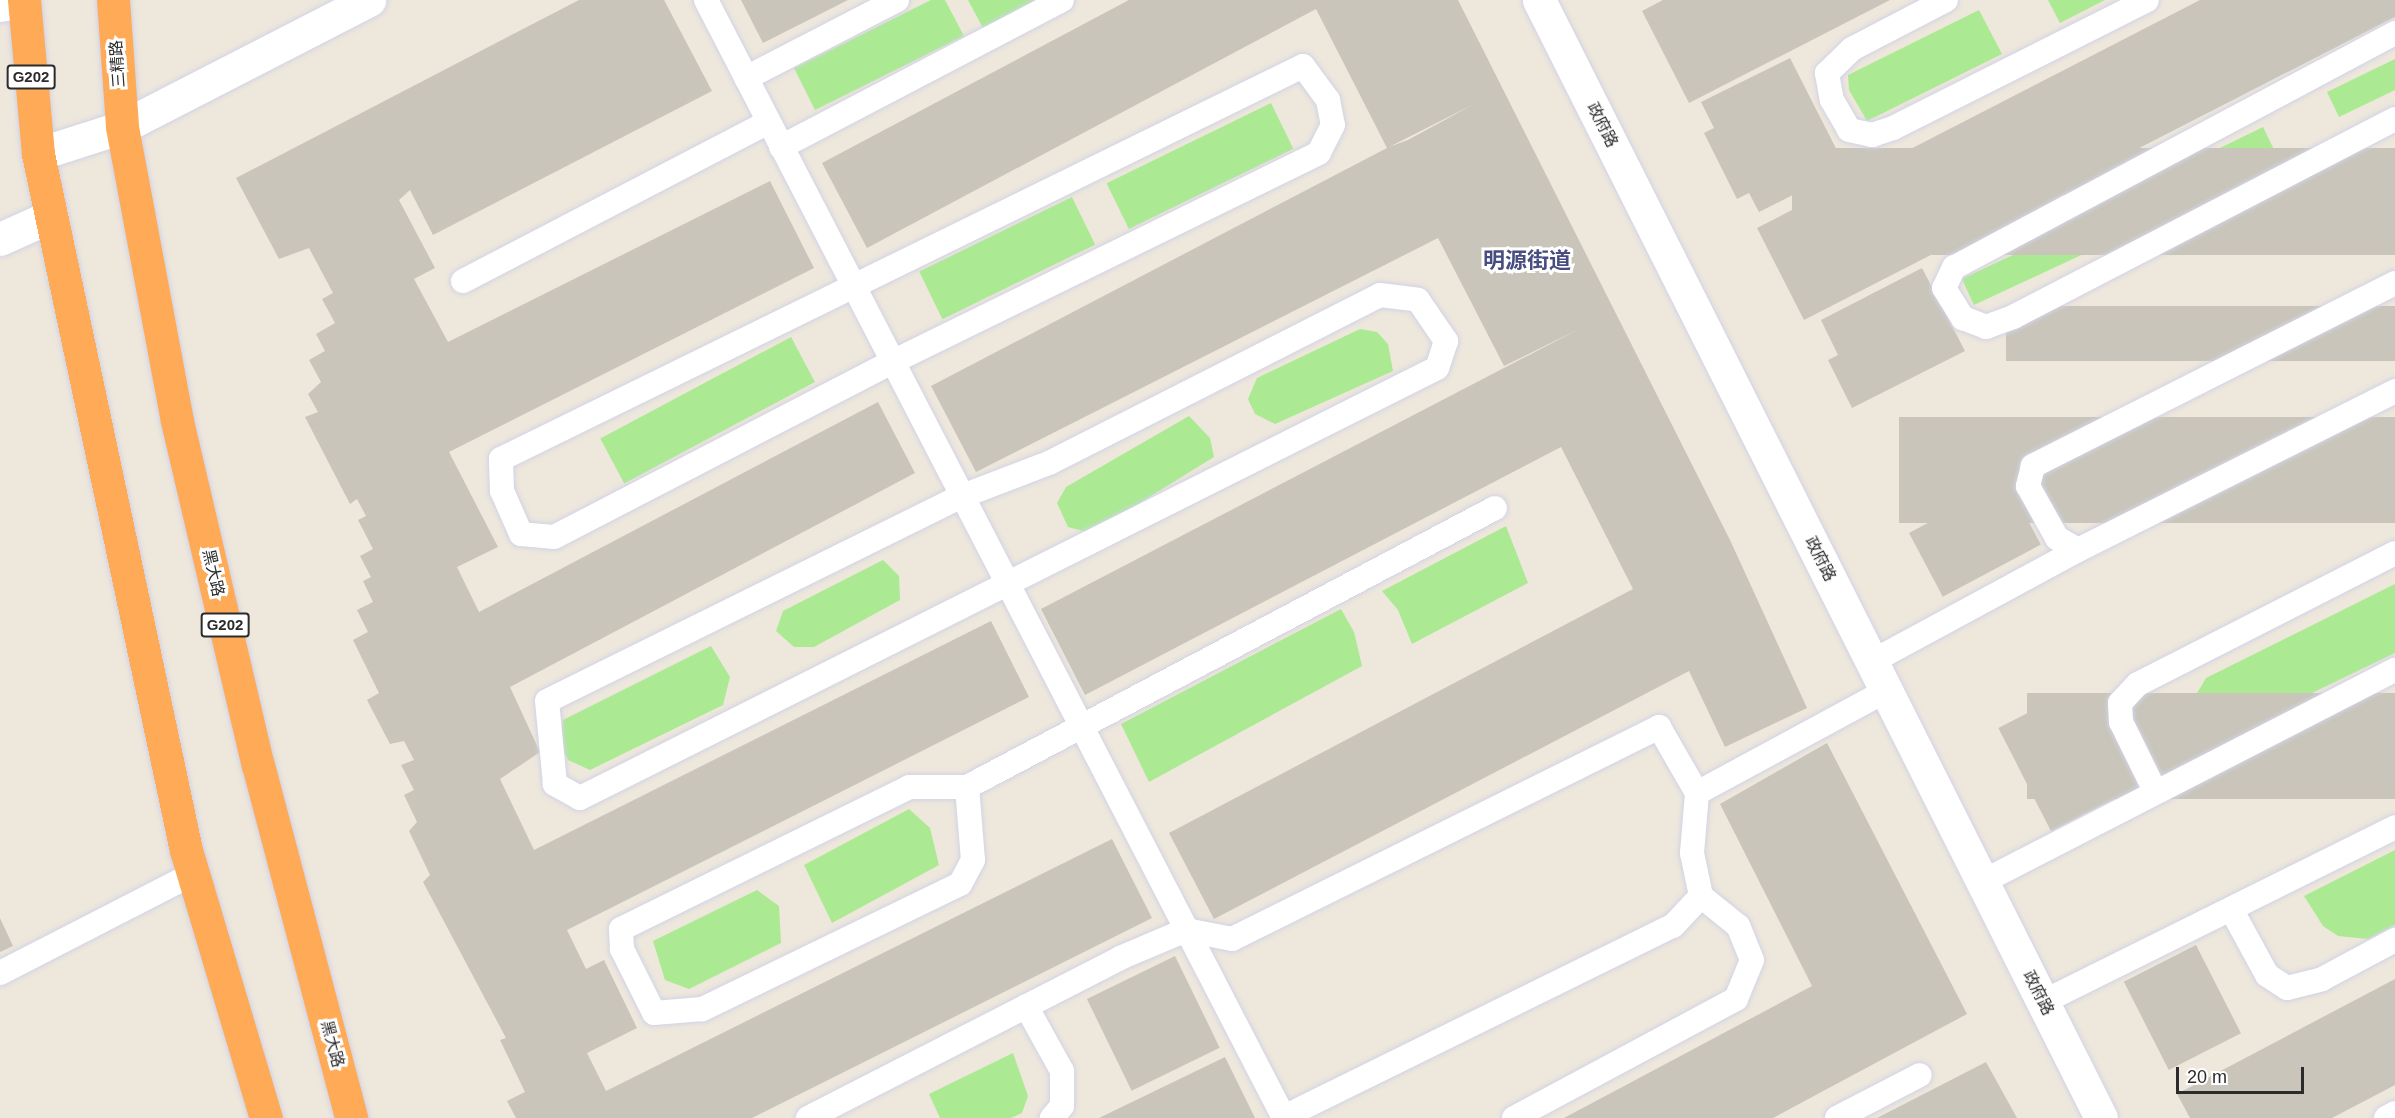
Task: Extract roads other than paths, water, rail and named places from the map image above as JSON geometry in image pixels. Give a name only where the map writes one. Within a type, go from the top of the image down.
[{"type":"highway","name":"三精路","points":[[114,0],[122,127]]},
{"type":"highway","name":"G202","points":[[16,5],[38,154],[193,873],[266,1118]]},
{"type":"highway","name":"黑大路","points":[[122,127],[177,421],[258,765],[351,1118]]},
{"type":"street","points":[[38,154],[122,127],[369,0]]},
{"type":"street","name":"政府路","points":[[1539,0],[2101,1118]]},
{"type":"street","points":[[0,239],[51,216]]},
{"type":"lane","points":[[706,0],[890,363],[1284,1118],[1673,926],[1701,896]]},
{"type":"lane","points":[[746,78],[897,0]]},
{"type":"lane","points":[[781,147],[1062,0]]},
{"type":"lane","points":[[1946,0],[1852,49],[1827,73],[1832,100],[1849,130],[1872,135],[1893,128],[2147,0]]},
{"type":"lane","points":[[2395,33],[1954,267],[1944,288],[1962,318],[1986,327],[2013,317],[2395,119]]},
{"type":"lane","points":[[1303,66],[1328,100],[1333,125],[1319,153],[890,363],[554,537],[521,534],[502,491],[501,459],[850,284],[1303,66]]},
{"type":"lane","points":[[463,281],[768,122]]},
{"type":"lane","points":[[2078,550],[2057,538],[2028,486],[2033,466],[2395,283]]},
{"type":"lane","points":[[1380,295],[1418,300],[1446,341],[1437,368],[1007,588],[580,798],[555,784],[547,701],[960,497],[1049,463],[1380,295]]},
{"type":"lane","points":[[1871,662],[2078,550],[2395,391]]},
{"type":"lane","points":[[967,788],[973,860],[960,884],[702,1009],[654,1013],[622,950],[621,929],[909,787],[967,788],[1495,508]]},
{"type":"lane","points":[[2155,791],[2121,722],[2120,703],[2138,684],[2395,553]]},
{"type":"lane","points":[[1982,882],[2155,791],[2395,670]]},
{"type":"lane","points":[[1697,793],[1886,691]]},
{"type":"lane","points":[[808,1118],[1026,1006],[1186,930],[1232,939],[1659,727],[1697,793],[1692,853],[1701,896],[1738,926],[1752,960],[1736,999],[1514,1118]]},
{"type":"lane","points":[[2043,1002],[2395,827]]},
{"type":"lane","points":[[0,973],[193,873]]},
{"type":"lane","points":[[2231,909],[2267,975],[2287,988],[2322,979],[2395,940]]},
{"type":"lane","points":[[1026,1006],[1062,1071],[1062,1106],[1052,1118]]},
{"type":"lane","points":[[1837,1118],[1920,1075]]},
{"type":"lane","points":[[2386,1118],[2395,1113]]},
{"type":"district","name":"明源街道","points":[[1527,261]]}]
